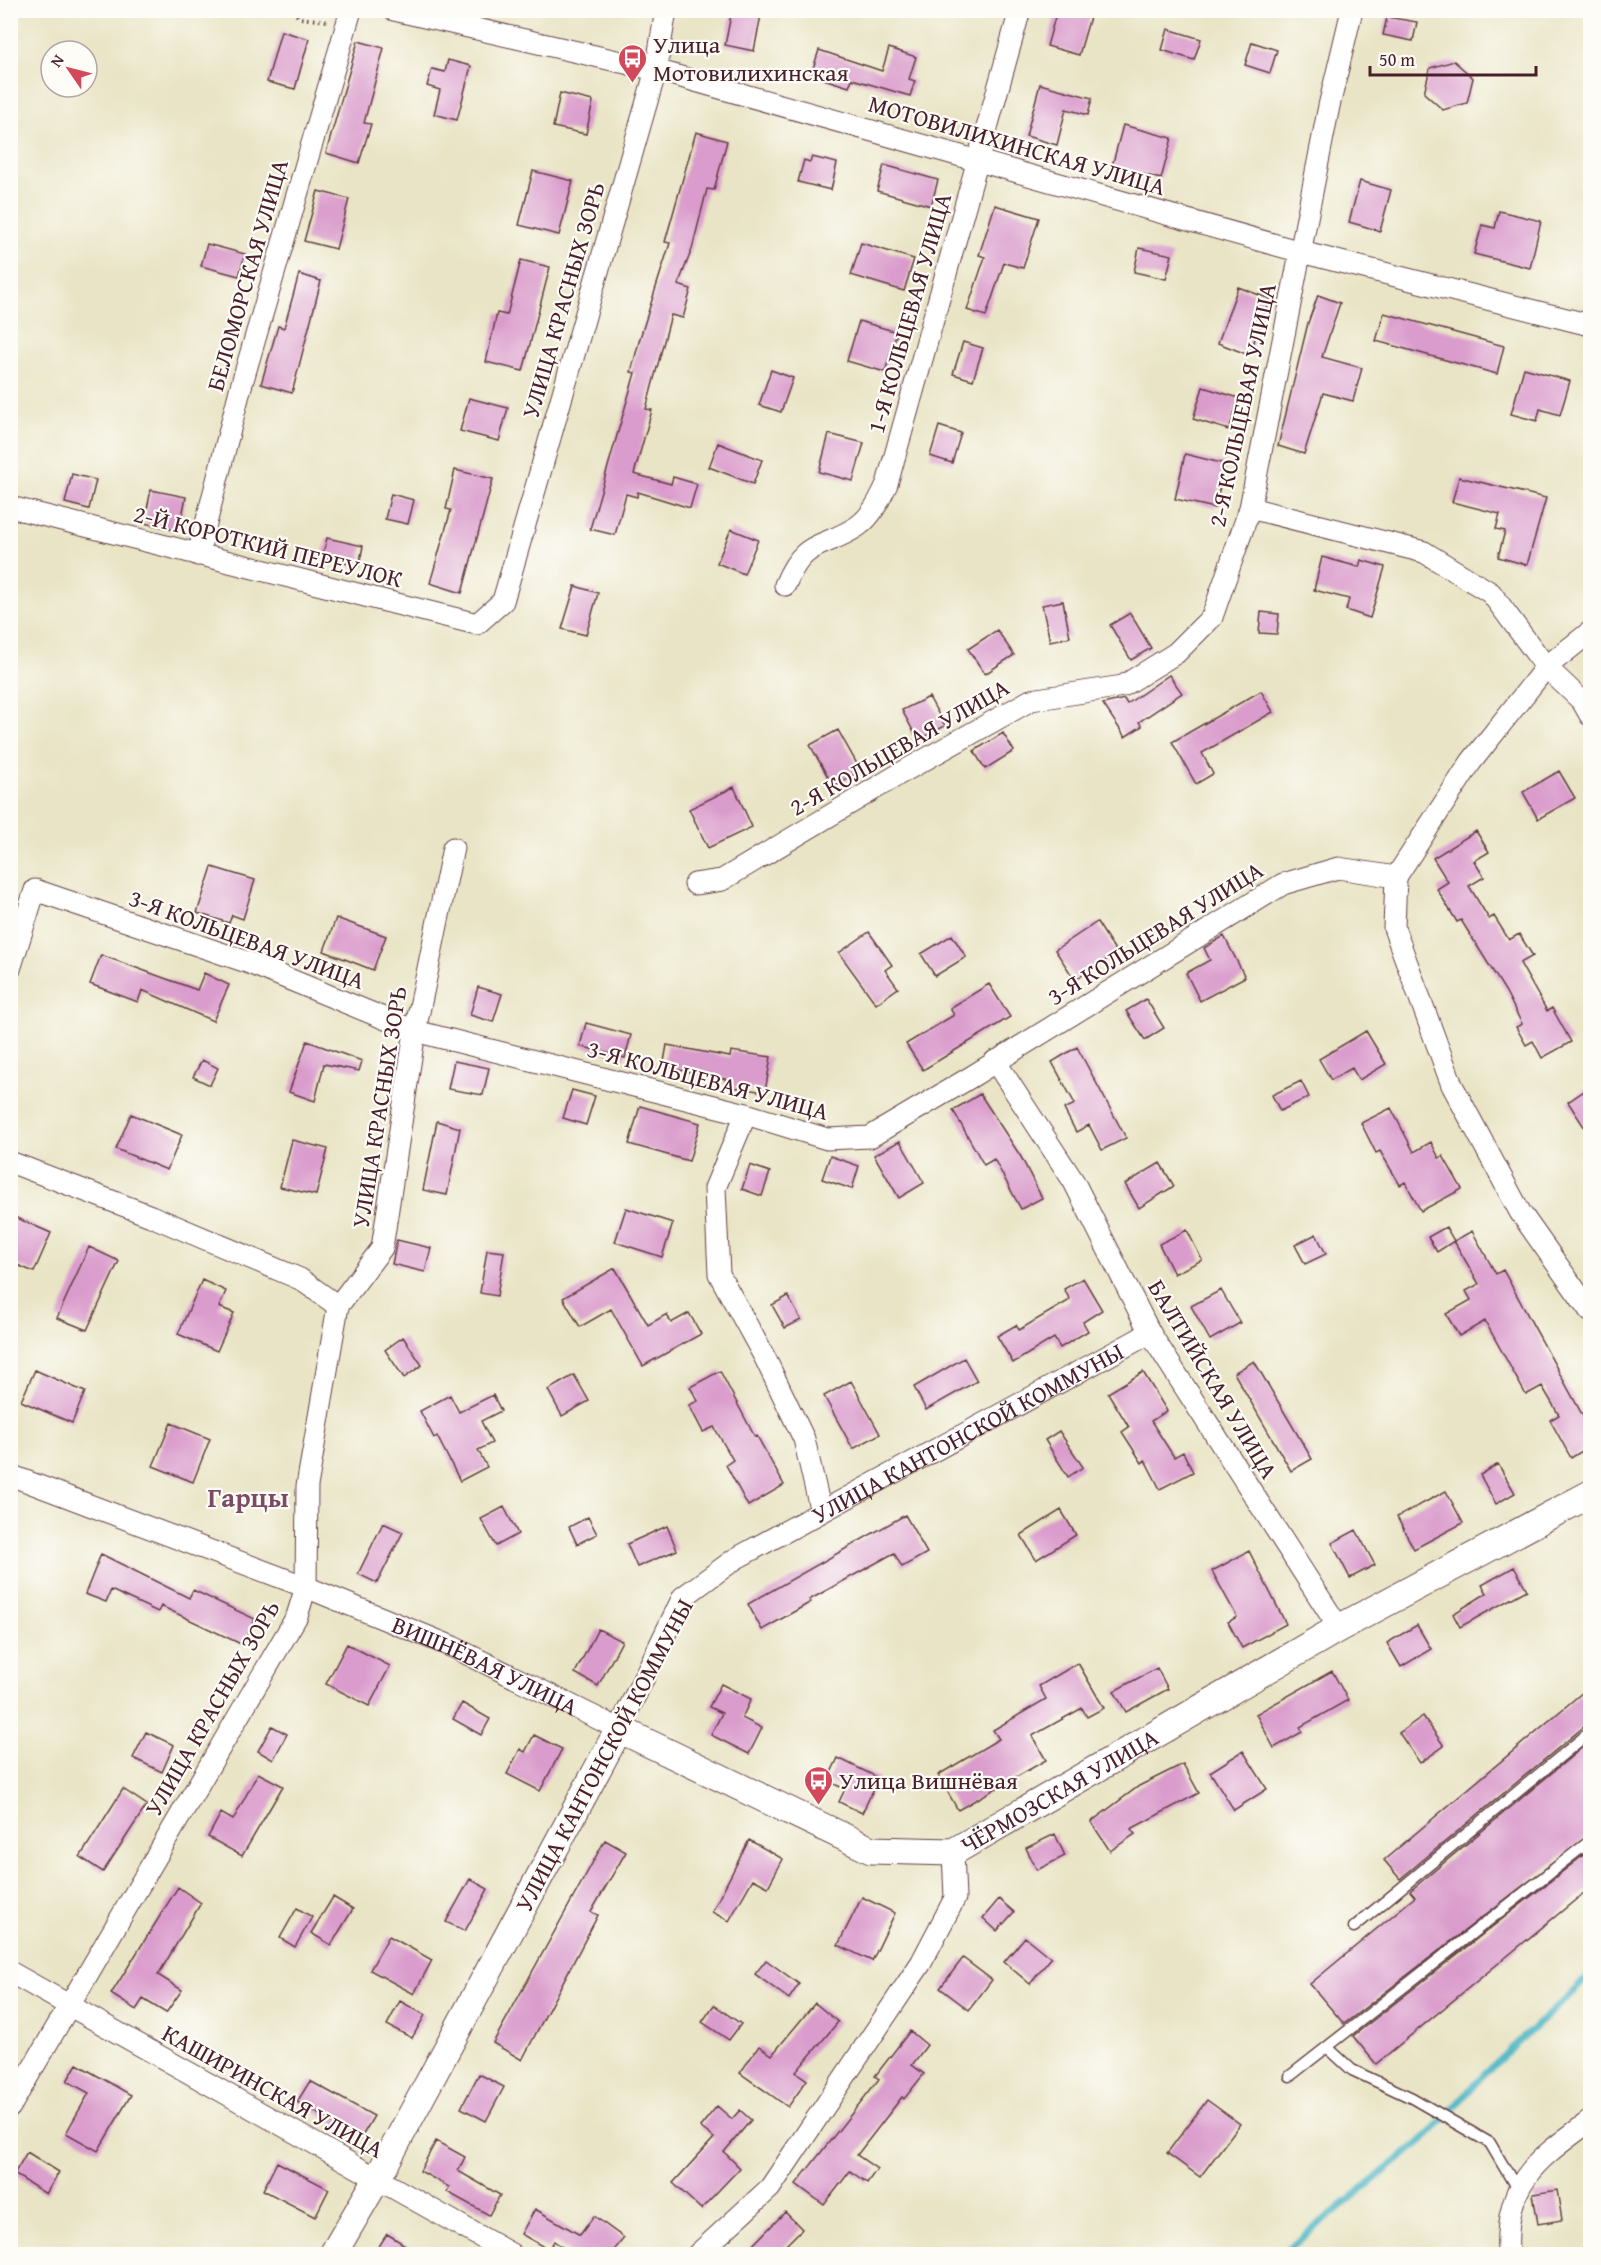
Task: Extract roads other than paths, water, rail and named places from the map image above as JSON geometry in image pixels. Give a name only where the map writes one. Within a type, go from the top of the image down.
[{"type":"street","name":"БЕЛОМОРСКАЯ УЛИЦА","points":[[198,555],[240,390],[351,10]]},
{"type":"street","name":"МОТОВИЛИХИНСКАЯ УЛИЦА","points":[[394,10],[656,70],[1301,252],[1590,325]]},
{"type":"street","name":"УЛИЦА КРАСНЫХ ЗОРЬ","points":[[503,601],[656,70],[666,10]]},
{"type":"street","name":"1-Я КОЛЬЦЕВАЯ УЛИЦА","points":[[785,585],[795,561],[812,548],[859,525],[877,505],[887,484],[1020,10]]},
{"type":"street","name":"2-Я КОЛЬЦЕВАЯ УЛИЦА","points":[[695,884],[722,880],[901,773],[1031,700],[1123,686],[1176,653],[1212,617],[1250,508],[1329,106],[1352,10]]},
{"type":"street","name":"2-Й КОРОТКИЙ ПЕРЕУЛОК","points":[[14,508],[477,624],[503,601]]},
{"type":"street","points":[[1250,508],[1424,552],[1491,593],[1546,667],[1582,701],[1590,715]]},
{"type":"street","points":[[1590,632],[1546,667],[1472,762],[1396,877],[1394,928],[1452,1086],[1520,1212],[1590,1311]]},
{"type":"street","name":"УЛИЦА КРАСНЫХ ЗОРЬ","points":[[10,2108],[297,1616],[306,1587],[307,1486],[338,1306],[382,1248],[415,1031],[453,848]]},
{"type":"street","name":"3-Я КОЛЬЦЕВАЯ УЛИЦА","points":[[10,969],[36,890],[247,962],[415,1031],[746,1114],[827,1139],[870,1137],[1283,884],[1338,868],[1396,877]]},
{"type":"street","name":"БАЛТИЙСКАЯ УЛИЦА","points":[[994,1061],[1074,1182],[1150,1333],[1339,1628]]},
{"type":"street","points":[[746,1114],[715,1188],[719,1274],[765,1358],[804,1439],[821,1512]]},
{"type":"street","points":[[10,1162],[151,1216],[300,1280],[338,1306]]},
{"type":"street","name":"УЛИЦА КАНТОНСКОЙ КОММУНЫ","points":[[333,2254],[377,2179],[619,1729],[683,1597],[735,1559],[1150,1333]]},
{"type":"street","name":"ВИШНЁВАЯ УЛИЦА","points":[[10,1475],[306,1587],[453,1647],[871,1850],[953,1852]]},
{"type":"street","name":"ЧЁРМОЗСКАЯ УЛИЦА","points":[[698,2254],[770,2188],[921,1963],[955,1898],[953,1852],[1339,1628],[1590,1494]]},
{"type":"street","name":"КАШИРИНСКАЯ УЛИЦА","points":[[10,1972],[511,2254]]},
{"type":"street","points":[[1508,2254],[1507,2238],[1517,2189],[1540,2158],[1590,2121]]},
{"type":"lane","points":[[1354,1928],[1590,1732]]},
{"type":"lane","points":[[1290,2076],[1590,1841]]},
{"type":"lane","points":[[1328,2047],[1352,2070],[1412,2098],[1490,2143],[1517,2189]]},
{"type":"waterway","points":[[1282,2254],[1429,2135],[1484,2074],[1590,1976]]},
{"type":"place","name":"Улица Мотовилихинская","points":[[632,84]]},
{"type":"place","name":"Улица Вишнёвая","points":[[818,1806]]},
{"type":"district","name":"Гарцы","points":[[248,1497]]}]
